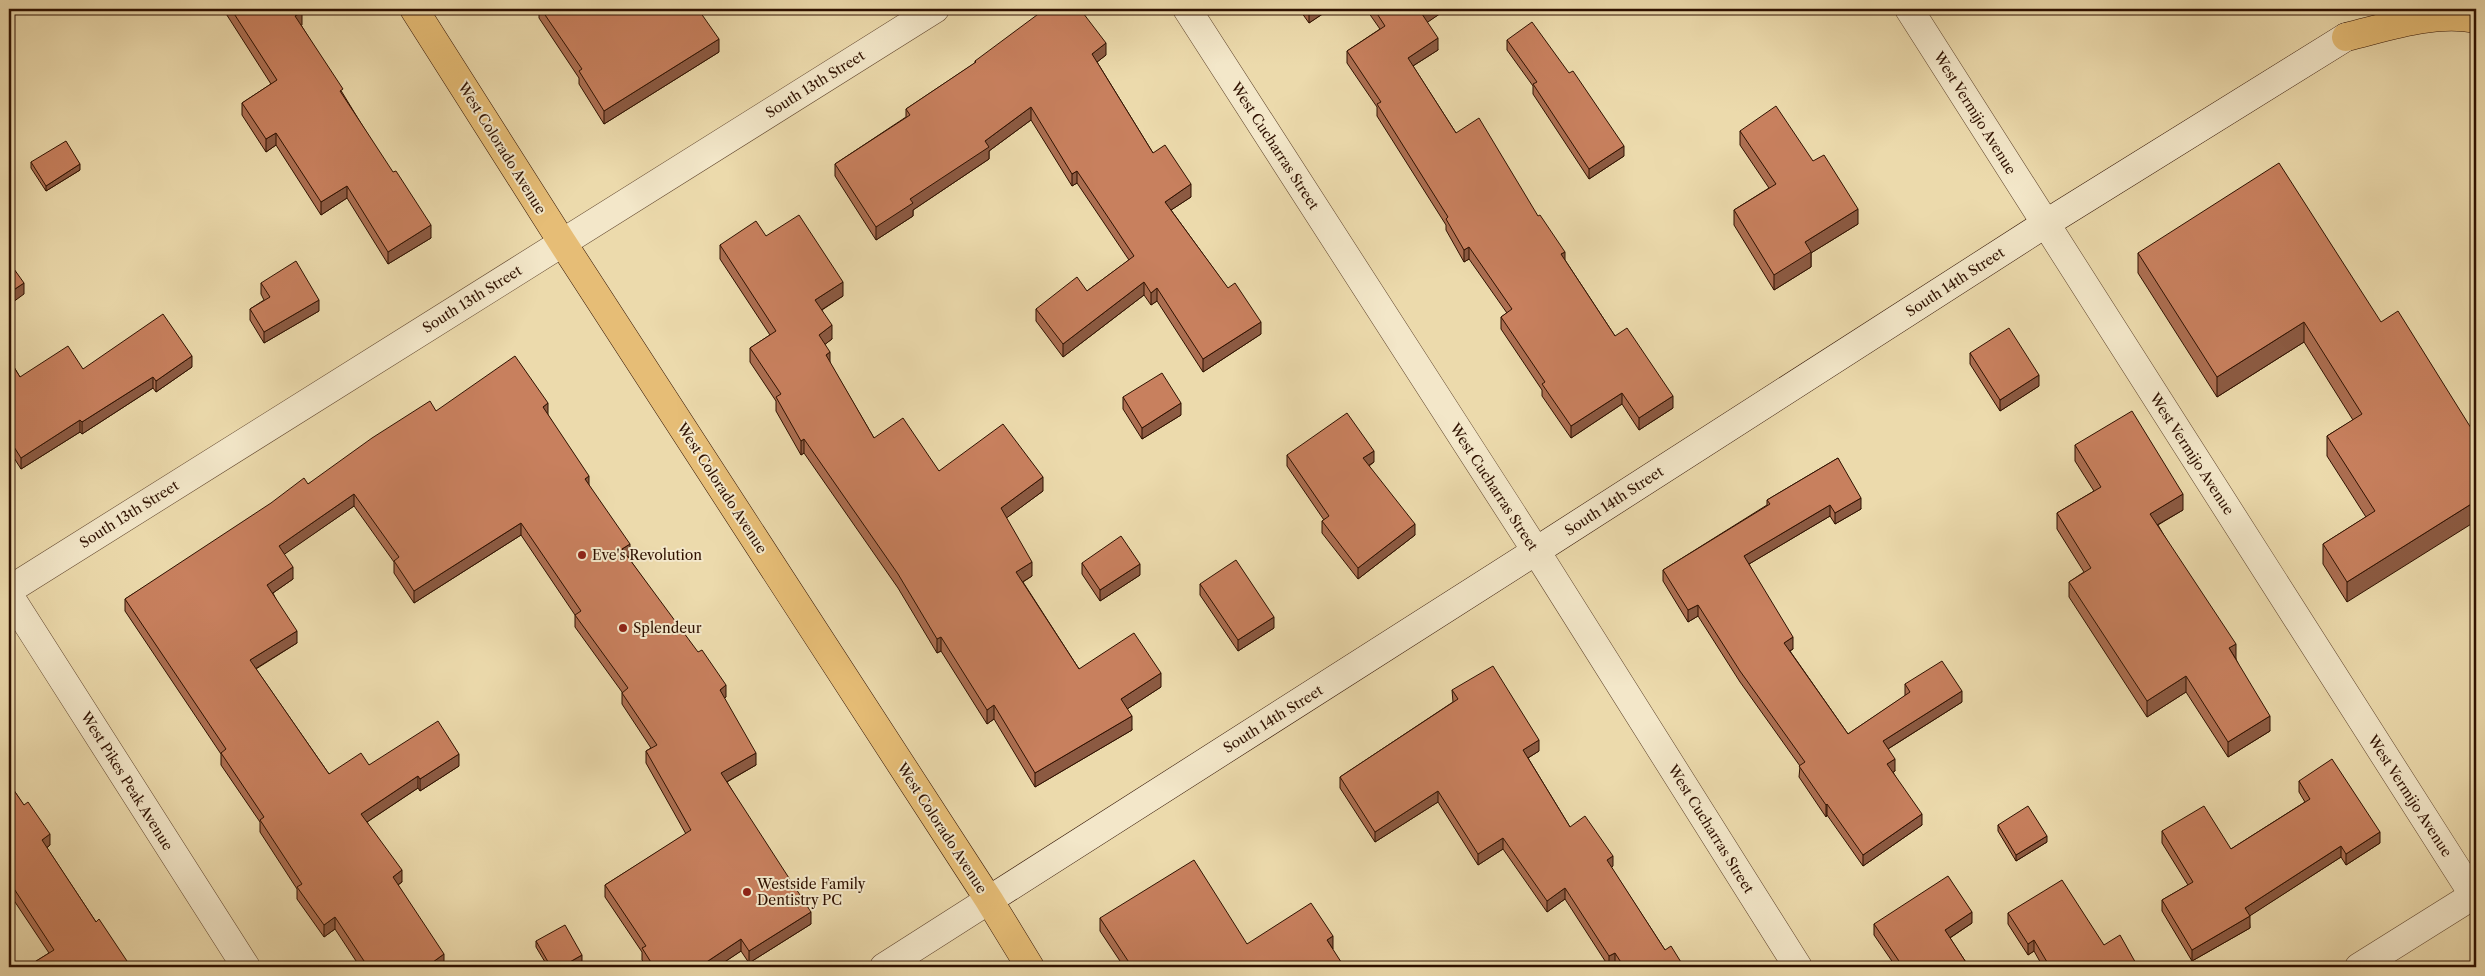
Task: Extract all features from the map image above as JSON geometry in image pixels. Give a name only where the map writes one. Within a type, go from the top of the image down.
[{"type":"main road","name":"West Colorado Avenue","points":[[414,9],[562,242],[989,900],[1030,967]]},
{"type":"main road","points":[[2346,37],[2370,9]]},
{"type":"main road","points":[[2346,37],[2431,18],[2459,16],[2476,19]]},
{"type":"street","name":"South 13th Street","points":[[9,590],[936,9]]},
{"type":"street","name":"West Cucharras Street","points":[[1187,9],[1536,551],[1798,967]]},
{"type":"street","name":"West Vermijo Avenue","points":[[1909,9],[2475,897]]},
{"type":"street","name":"South 14th Street","points":[[884,967],[2045,224],[2346,37]]},
{"type":"street","name":"West Pikes Peak Avenue","points":[[9,596],[246,967]]},
{"type":"street","points":[[2359,967],[2475,897]]},
{"type":"building","points":[[231,9],[299,9],[302,12],[295,16],[343,89],[340,91],[393,172],[396,171],[431,225],[388,252],[347,186],[321,202],[276,133],[266,139],[242,103],[277,80]]},
{"type":"building","points":[[541,9],[651,9],[653,12],[659,9],[698,9],[719,39],[604,111],[579,71],[582,69]]},
{"type":"building","points":[[1045,9],[1080,9],[1106,43],[1092,54],[1153,153],[1165,145],[1191,184],[1165,202],[1228,288],[1235,283],[1261,322],[1203,359],[1157,288],[1151,293],[1144,282],[1063,344],[1036,309],[1077,277],[1087,291],[1134,256],[1077,171],[1072,174],[1031,107],[985,141],[989,147],[910,199],[913,203],[876,227],[835,164],[910,115],[906,109],[976,62]]},
{"type":"building","points":[[1374,9],[1430,9],[1422,14],[1438,38],[1408,58],[1456,133],[1479,118],[1538,216],[1540,215],[1565,252],[1561,254],[1615,336],[1627,328],[1673,396],[1639,418],[1622,393],[1571,426],[1542,384],[1545,382],[1501,317],[1512,309],[1469,247],[1464,250],[1446,219],[1448,217],[1377,104],[1381,102],[1347,51],[1385,26]]},
{"type":"building","points":[[1532,22],[1569,73],[1573,71],[1624,146],[1589,169],[1533,84],[1537,82],[1507,40]]},
{"type":"building","points":[[1776,106],[1813,161],[1824,155],[1858,209],[1805,242],[1811,252],[1774,275],[1734,210],[1776,184],[1740,131]]},
{"type":"building","points":[[66,141],[80,164],[46,186],[31,162]]},
{"type":"building","points":[[2279,163],[2381,322],[2398,311],[2476,436],[2476,501],[2347,582],[2323,544],[2375,511],[2327,436],[2362,414],[2304,322],[2217,377],[2138,253]]},
{"type":"building","points":[[799,215],[843,282],[815,300],[832,325],[819,335],[830,352],[826,355],[874,438],[903,418],[939,471],[1003,424],[1043,477],[1001,508],[1032,562],[1016,572],[1079,669],[1134,633],[1161,673],[1121,699],[1132,716],[1035,773],[994,705],[987,710],[941,637],[937,639],[898,574],[804,439],[801,441],[776,397],[781,394],[750,348],[776,331],[720,245],[756,221],[766,236]]},
{"type":"building","points":[[296,261],[319,300],[264,332],[250,309],[270,297],[261,283]]},
{"type":"building","points":[[9,262],[24,283],[9,293]]},
{"type":"building","points":[[163,314],[192,356],[156,381],[153,377],[82,422],[80,420],[21,458],[9,439],[9,359],[20,377],[68,346],[83,369]]},
{"type":"building","points":[[2009,328],[2039,375],[2000,400],[1970,353]]},
{"type":"building","points":[[515,356],[548,403],[543,407],[589,476],[585,479],[630,544],[622,549],[698,652],[702,650],[726,685],[720,690],[756,753],[721,773],[811,912],[749,951],[741,939],[699,967],[654,967],[642,948],[646,946],[605,885],[691,830],[646,751],[657,745],[622,693],[628,688],[575,615],[581,611],[521,523],[414,591],[394,561],[399,557],[354,494],[279,546],[293,567],[267,585],[297,631],[250,660],[329,774],[361,753],[369,765],[438,721],[459,754],[420,779],[418,776],[361,814],[402,870],[393,877],[444,954],[433,962],[436,967],[368,967],[335,917],[324,925],[297,887],[302,884],[260,820],[264,817],[221,753],[226,749],[125,599],[271,503],[304,478],[308,484],[372,438],[430,401],[436,411]]},
{"type":"building","points":[[1162,373],[1181,403],[1142,428],[1123,397]]},
{"type":"building","points":[[2132,411],[2183,494],[2150,514],[2236,644],[2229,648],[2270,716],[2228,742],[2186,676],[2147,701],[2069,582],[2091,568],[2057,513],[2101,487],[2075,445]]},
{"type":"building","points":[[1347,413],[1374,451],[1363,458],[1415,524],[1358,568],[1322,521],[1329,516],[1287,455]]},
{"type":"building","points":[[1838,458],[1861,498],[1835,513],[1830,505],[1744,556],[1793,637],[1784,643],[1848,734],[1910,692],[1905,684],[1942,661],[1962,691],[1883,741],[1895,759],[1887,764],[1922,814],[1863,855],[1799,766],[1805,762],[1740,671],[1698,605],[1688,610],[1663,570],[1770,504],[1767,500]]},
{"type":"building","points":[[1121,536],[1140,564],[1100,590],[1082,563]]},
{"type":"building","points":[[1236,560],[1274,617],[1238,640],[1200,584]]},
{"type":"building","points":[[1493,666],[1539,740],[1523,750],[1570,827],[1585,816],[1613,856],[1607,860],[1665,950],[1671,946],[1684,967],[1624,967],[1615,953],[1609,956],[1565,888],[1547,901],[1503,838],[1478,854],[1438,791],[1375,832],[1340,777],[1458,699],[1452,690]]},
{"type":"building","points":[[2332,759],[2380,832],[2346,854],[2341,846],[2245,908],[2250,916],[2192,950],[2162,900],[2193,882],[2162,831],[2204,806],[2231,849],[2310,799],[2299,781]]},
{"type":"building","points":[[9,783],[24,805],[28,802],[50,834],[42,840],[96,922],[99,919],[129,964],[125,967],[36,967],[33,963],[54,950],[9,881]]},
{"type":"building","points":[[2028,806],[2047,836],[2016,855],[1998,825]]},
{"type":"building","points":[[1194,860],[1247,944],[1311,903],[1333,936],[1327,940],[1343,965],[1341,967],[1147,967],[1144,963],[1138,967],[1132,967],[1100,918]]},
{"type":"building","points":[[1948,876],[1972,912],[1945,930],[1969,967],[1903,967],[1874,924]]},
{"type":"building","points":[[2062,880],[2104,945],[2120,935],[2138,967],[2050,967],[2034,940],[2028,944],[2008,913]]},
{"type":"building","points":[[565,925],[582,955],[561,967],[551,967],[536,941]]},
{"type":"place","name":"Eve's Revolution","points":[[582,555]]},
{"type":"place","name":"Splendeur","points":[[623,628]]},
{"type":"place","name":"Westside Family Dentistry PC","points":[[747,892]]}]
